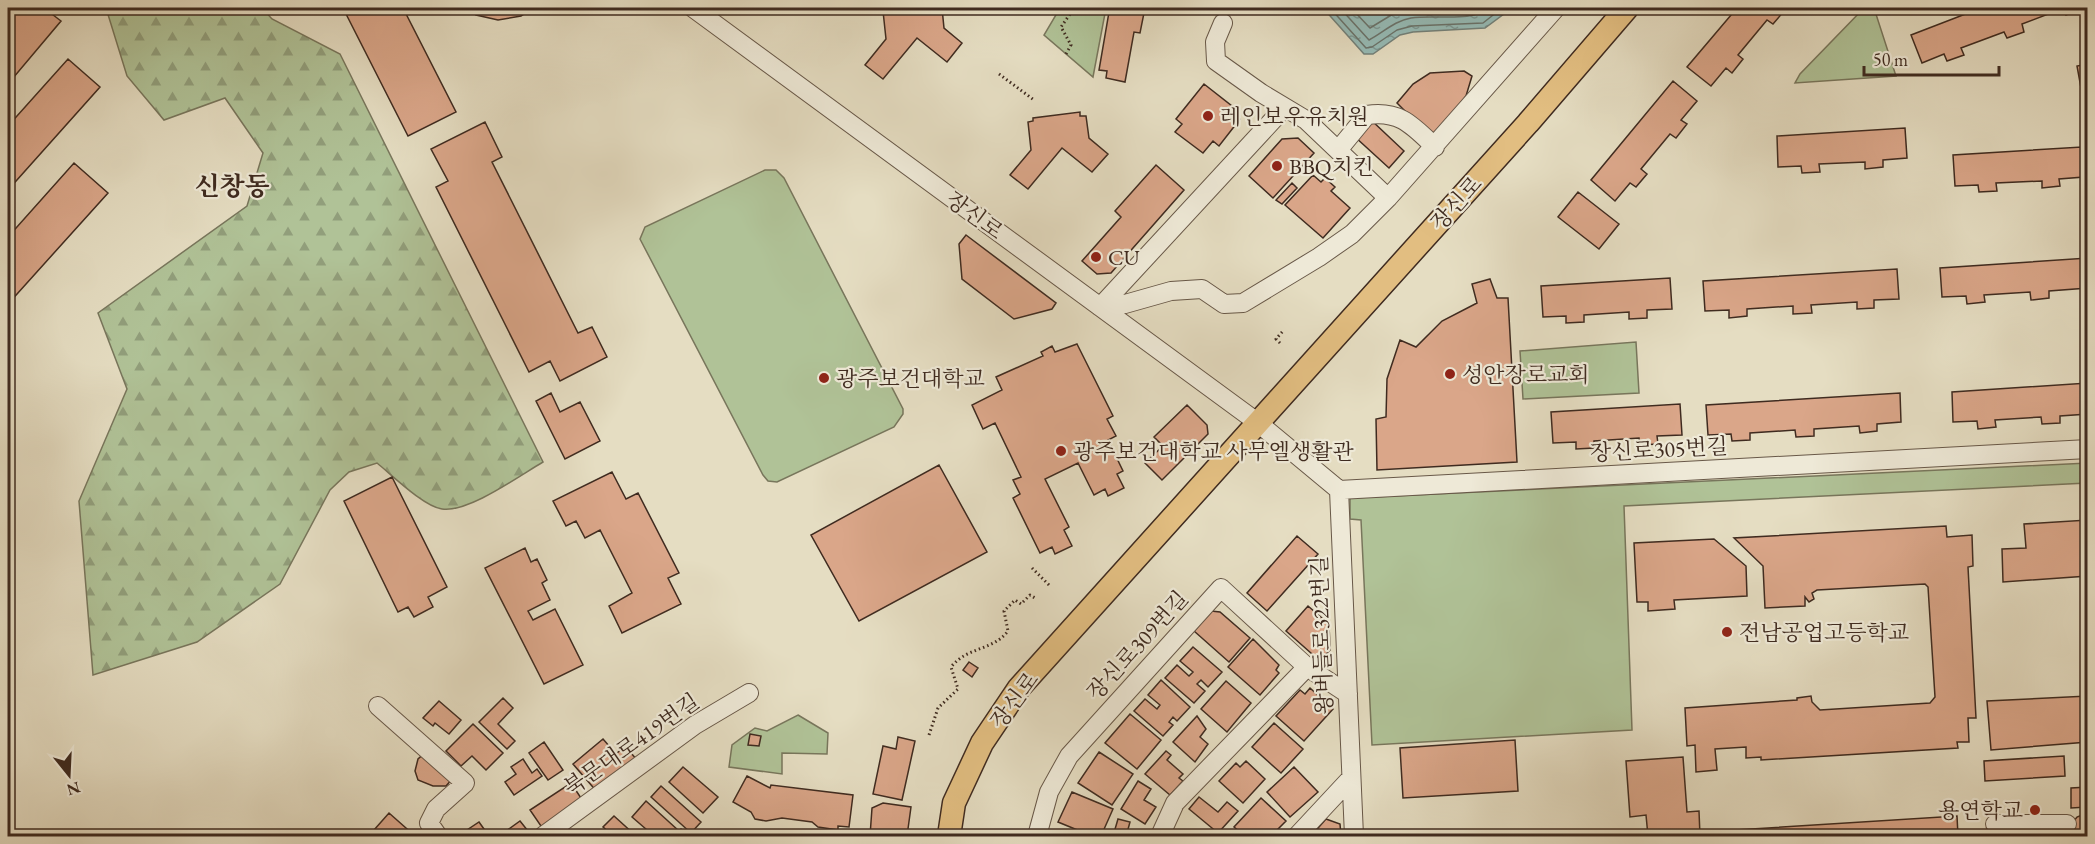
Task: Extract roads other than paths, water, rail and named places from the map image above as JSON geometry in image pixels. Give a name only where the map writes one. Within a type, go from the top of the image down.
[{"type":"main road","name":"장신로","points":[[950,837],[954,803],[977,753],[1019,688],[1172,521],[1257,422],[1528,123],[1627,8]]},
{"type":"street","name":"장신로","points":[[693,8],[1257,422]]},
{"type":"street","points":[[1100,307],[1125,304],[1171,291],[1202,289],[1224,304],[1242,303],[1319,257],[1352,234],[1388,198],[1436,147],[1556,8]]},
{"type":"street","points":[[1223,23],[1215,42],[1216,61],[1284,108],[1306,120],[1388,198]]},
{"type":"street","points":[[1100,307],[1284,108]]},
{"type":"street","points":[[1339,149],[1367,115],[1385,113],[1408,121],[1436,147]]},
{"type":"street","points":[[1257,422],[1339,490]]},
{"type":"street","name":"장신로305번길","points":[[1339,490],[2088,449]]},
{"type":"street","name":"왕버들로322번길","points":[[1339,490],[1354,837]]},
{"type":"street","name":"장신로309번길","points":[[1037,837],[1049,792],[1070,756],[1221,588],[1307,667],[1348,694]]},
{"type":"street","points":[[1160,837],[1175,802],[1307,667]]},
{"type":"street","name":"북문대로419번길","points":[[543,837],[695,725],[749,693]]},
{"type":"street","points":[[378,706],[465,783],[431,815],[429,823],[438,837]]},
{"type":"street","points":[[1297,837],[1351,778]]},
{"type":"street","points":[[1995,824],[2037,831],[2067,824]]},
{"type":"water","points":[[1323,8],[1512,8],[1485,28],[1413,32],[1400,35],[1373,54],[1364,54]]},
{"type":"place","name":"레인보우유치원","points":[[1208,116]]},
{"type":"place","name":"BBQ치킨","points":[[1277,166]]},
{"type":"place","name":"CU","points":[[1096,257]]},
{"type":"place","name":"성안장로교회","points":[[1450,374]]},
{"type":"place","name":"광주보건대학교","points":[[824,378]]},
{"type":"place","name":"광주보건대학교 사무엘생활관","points":[[1061,451]]},
{"type":"place","name":"전남공업고등학교","points":[[1727,632]]},
{"type":"place","name":"용연학교","points":[[2035,810]]},
{"type":"district","name":"신창동","points":[[232,186]]}]
